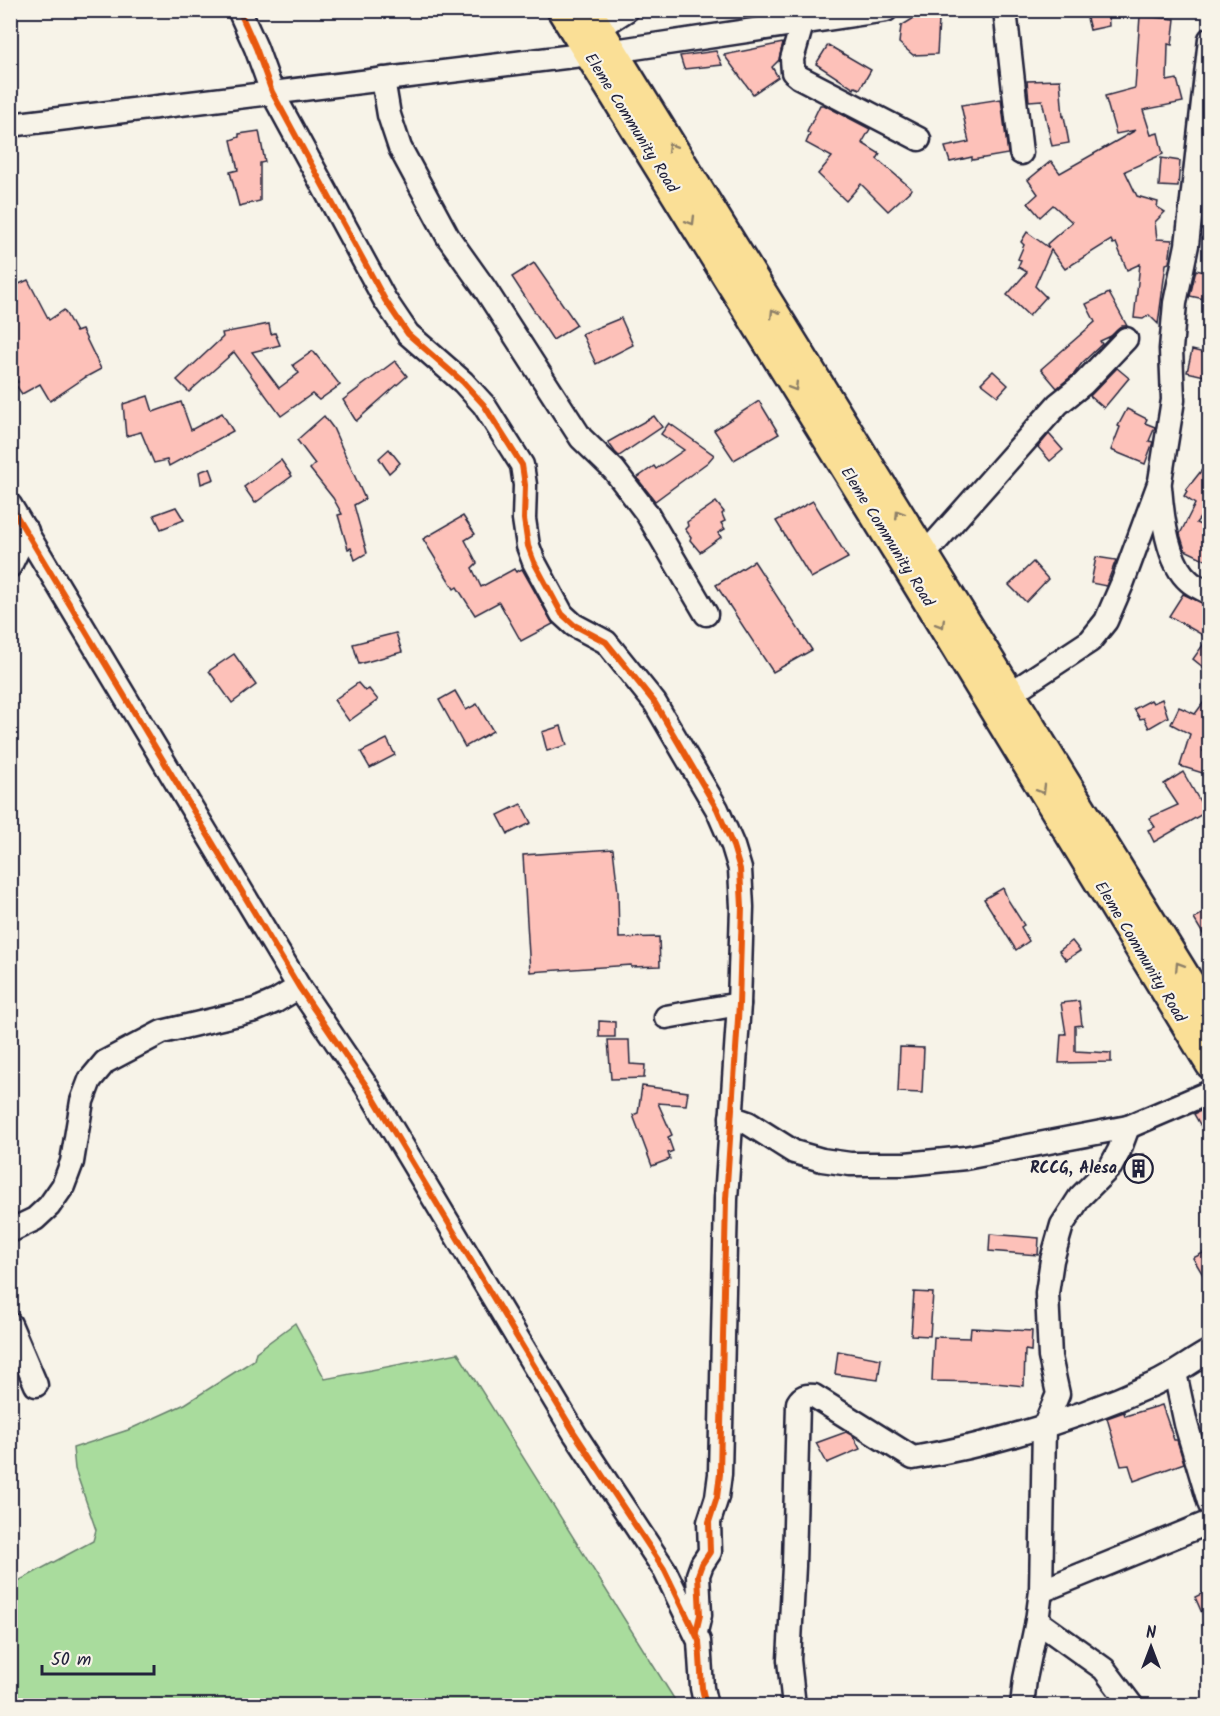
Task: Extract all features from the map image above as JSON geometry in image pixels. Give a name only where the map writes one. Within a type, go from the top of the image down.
[{"type":"main road","name":"Eleme Community Road","points":[[561,10],[601,52],[924,555],[1209,1015]]},
{"type":"main road","name":"Eleme Community Road","points":[[593,19],[601,52],[900,557],[1209,1065]]},
{"type":"street","points":[[239,10],[272,92],[341,220],[397,317],[408,334],[463,382],[484,405],[522,465],[525,485],[524,519],[528,546],[562,614],[574,625],[606,642],[655,703],[717,809],[740,869],[742,907],[739,1004],[726,1199],[720,1474],[717,1497],[709,1522],[710,1552],[698,1575],[700,1615],[696,1632]]},
{"type":"street","points":[[593,19],[627,10]]},
{"type":"street","points":[[10,125],[601,52],[796,20],[886,10]]},
{"type":"street","points":[[1005,10],[1021,153]]},
{"type":"street","points":[[796,20],[793,72],[919,139]]},
{"type":"street","points":[[1011,693],[1090,641],[1106,621],[1160,481],[1173,400],[1171,349],[1175,303],[1187,245],[1209,39]]},
{"type":"street","points":[[383,79],[389,115],[400,148],[448,237],[485,288],[581,438],[614,470],[646,512],[706,614]]},
{"type":"street","points":[[924,555],[1058,404],[1083,384],[1126,339]]},
{"type":"street","points":[[1160,481],[1162,516],[1173,556],[1189,581],[1209,593]]},
{"type":"street","points":[[10,505],[299,987],[367,1087],[575,1434],[664,1569],[696,1632],[701,1653],[702,1688],[706,1706]]},
{"type":"street","points":[[10,566],[27,531]]},
{"type":"street","points":[[10,1231],[35,1219],[49,1206],[63,1186],[72,1162],[82,1101],[90,1080],[105,1062],[162,1032],[255,1010],[299,987]]},
{"type":"street","points":[[666,1017],[739,1004]]},
{"type":"street","points":[[731,1117],[748,1123],[794,1152],[822,1160],[850,1164],[906,1164],[965,1158],[1128,1127],[1209,1092]]},
{"type":"street","points":[[1027,1703],[1025,1678],[1041,1591],[1044,1427],[1058,1394],[1050,1357],[1047,1293],[1052,1260],[1062,1225],[1080,1197],[1111,1166],[1128,1127]]},
{"type":"street","points":[[10,1324],[36,1385]]},
{"type":"street","points":[[794,1706],[789,1660],[798,1403],[801,1397],[814,1396],[913,1458],[961,1450],[1044,1427],[1155,1383],[1209,1351]]},
{"type":"street","points":[[1175,1372],[1186,1424],[1209,1505]]},
{"type":"street","points":[[1041,1591],[1209,1522]]},
{"type":"street","points":[[1037,1621],[1104,1669],[1132,1706]]},
{"type":"green space","points":[[295,1323],[325,1379],[458,1353],[678,1705],[11,1705],[11,1585],[93,1541],[96,1530],[75,1469],[73,1448],[128,1430],[185,1404],[254,1360],[256,1352]]},
{"type":"building","points":[[1085,10],[1108,10],[1109,26],[1090,30]]},
{"type":"building","points":[[1140,16],[1175,19],[1172,45],[1168,44],[1167,81],[1177,79],[1183,102],[1143,110],[1151,135],[1158,133],[1163,154],[1125,171],[1137,196],[1158,202],[1157,207],[1165,212],[1155,222],[1157,239],[1172,240],[1169,263],[1166,264],[1158,324],[1149,315],[1143,319],[1134,318],[1140,264],[1127,270],[1116,243],[1113,244],[1111,240],[1065,269],[1051,250],[1035,286],[1046,297],[1029,316],[1007,295],[1027,272],[1018,267],[1021,260],[1018,259],[1024,245],[1021,242],[1027,232],[1049,248],[1047,244],[1072,222],[1053,205],[1040,217],[1028,203],[1038,194],[1028,180],[1051,161],[1060,173],[1136,130],[1116,134],[1105,96],[1135,88]]},
{"type":"building","points":[[914,18],[939,20],[937,54],[913,55],[899,43],[901,26]]},
{"type":"building","points":[[783,43],[779,60],[772,67],[778,77],[753,94],[724,55]]},
{"type":"building","points":[[828,45],[871,70],[860,89],[855,87],[854,89],[816,64]]},
{"type":"building","points":[[716,51],[722,65],[684,69],[680,56]]},
{"type":"building","points":[[1060,80],[1063,117],[1069,143],[1052,146],[1042,100],[1029,101],[1027,81]]},
{"type":"building","points":[[1001,99],[1008,154],[972,160],[972,157],[950,162],[945,147],[969,142],[961,105]]},
{"type":"building","points":[[820,105],[870,129],[862,143],[880,154],[877,159],[912,189],[888,211],[861,184],[846,201],[818,174],[832,157],[806,143],[810,134],[807,132]]},
{"type":"building","points":[[259,131],[265,162],[260,163],[260,201],[239,206],[230,172],[238,170],[231,140],[239,137],[239,134]]},
{"type":"building","points":[[1161,158],[1180,161],[1178,187],[1159,186]]},
{"type":"building","points":[[534,263],[577,325],[553,340],[512,277]]},
{"type":"building","points":[[1196,270],[1209,273],[1209,300],[1190,296]]},
{"type":"building","points":[[28,280],[49,320],[64,310],[76,332],[82,330],[101,369],[50,401],[40,384],[22,394],[15,384],[18,382],[10,368],[10,288]]},
{"type":"building","points":[[1109,293],[1127,326],[1122,326],[1111,336],[1100,341],[1102,344],[1074,374],[1057,388],[1041,369],[1095,322],[1086,304]]},
{"type":"building","points":[[621,318],[633,345],[596,364],[582,334]]},
{"type":"building","points":[[269,324],[271,334],[275,333],[280,345],[252,352],[279,388],[299,373],[293,365],[313,351],[340,385],[319,400],[312,394],[281,416],[234,352],[189,392],[177,380],[223,337],[222,333]]},
{"type":"building","points":[[1192,350],[1209,354],[1209,377],[1187,372]]},
{"type":"building","points":[[395,361],[407,376],[356,421],[343,400]]},
{"type":"building","points":[[1117,368],[1129,378],[1104,408],[1090,396]]},
{"type":"building","points":[[993,371],[1008,385],[998,396],[981,383]]},
{"type":"building","points":[[148,396],[153,412],[181,402],[191,430],[222,413],[233,431],[169,466],[167,460],[154,463],[141,432],[126,436],[123,404]]},
{"type":"building","points":[[759,401],[779,434],[734,460],[714,430]]},
{"type":"building","points":[[1127,409],[1147,419],[1145,423],[1155,427],[1149,441],[1153,442],[1145,464],[1111,450],[1120,427],[1118,426]]},
{"type":"building","points":[[324,416],[333,428],[365,499],[354,505],[367,553],[355,560],[351,548],[348,549],[338,515],[342,514],[333,498],[310,469],[315,464],[297,440]]},
{"type":"building","points":[[654,416],[662,427],[619,456],[608,442]]},
{"type":"building","points":[[669,423],[714,455],[708,462],[655,501],[637,478],[654,466],[656,469],[684,450],[661,434]]},
{"type":"building","points":[[1049,434],[1063,450],[1050,461],[1038,447]]},
{"type":"building","points":[[389,449],[400,463],[389,473],[379,458]]},
{"type":"building","points":[[281,460],[292,476],[255,503],[244,487]]},
{"type":"building","points":[[1209,461],[1209,506],[1196,523],[1209,529],[1209,553],[1206,560],[1185,550],[1180,534],[1195,504],[1184,496],[1186,490]]},
{"type":"building","points":[[210,468],[214,479],[201,484],[199,472]]},
{"type":"building","points":[[813,501],[848,558],[811,578],[776,521]]},
{"type":"building","points":[[716,502],[724,512],[722,514],[725,521],[721,523],[725,529],[718,533],[721,537],[700,552],[690,540],[691,537],[685,529],[688,526],[687,522]]},
{"type":"building","points":[[176,507],[184,520],[161,529],[154,515]]},
{"type":"building","points":[[463,516],[475,534],[465,540],[477,563],[472,568],[481,587],[514,569],[516,572],[522,569],[553,624],[521,641],[499,602],[475,615],[457,587],[454,589],[423,539]]},
{"type":"building","points":[[1096,557],[1116,560],[1106,586],[1091,583]]},
{"type":"building","points":[[754,561],[812,650],[773,672],[716,585]]},
{"type":"building","points":[[1033,562],[1048,579],[1026,602],[1009,585]]},
{"type":"building","points":[[1183,594],[1209,606],[1209,672],[1193,659],[1208,638],[1169,616]]},
{"type":"building","points":[[396,633],[402,652],[359,664],[353,644]]},
{"type":"building","points":[[234,654],[256,685],[232,703],[209,671]]},
{"type":"building","points":[[358,683],[365,691],[369,689],[378,700],[349,721],[334,700]]},
{"type":"building","points":[[455,691],[466,710],[477,704],[493,731],[465,747],[439,700]]},
{"type":"building","points":[[1209,695],[1209,737],[1203,751],[1209,753],[1209,775],[1180,766],[1190,734],[1171,724],[1179,707],[1195,714]]},
{"type":"building","points":[[1162,699],[1168,717],[1149,728],[1144,718],[1140,719],[1134,709],[1151,700],[1153,703]]},
{"type":"building","points":[[561,726],[567,745],[547,751],[542,732]]},
{"type":"building","points":[[387,739],[395,755],[370,768],[361,752]]},
{"type":"building","points":[[1183,772],[1206,812],[1154,842],[1148,830],[1155,827],[1149,818],[1178,805],[1164,784]]},
{"type":"building","points":[[521,804],[531,823],[508,834],[498,815]]},
{"type":"building","points":[[613,849],[618,892],[619,938],[659,937],[660,966],[631,967],[631,965],[530,972],[523,855]]},
{"type":"building","points":[[1003,888],[1024,925],[1021,927],[1029,941],[1016,950],[984,899]]},
{"type":"building","points":[[1209,909],[1209,944],[1194,919]]},
{"type":"building","points":[[1072,941],[1080,951],[1066,960],[1059,951]]},
{"type":"building","points":[[1079,1001],[1082,1025],[1075,1026],[1075,1051],[1111,1053],[1111,1062],[1059,1063],[1061,1034],[1066,1034],[1061,1003]]},
{"type":"building","points":[[599,1021],[615,1022],[615,1037],[599,1037]]},
{"type":"building","points":[[608,1040],[629,1040],[630,1064],[645,1065],[644,1078],[611,1079]]},
{"type":"building","points":[[900,1047],[924,1048],[922,1093],[898,1092]]},
{"type":"building","points":[[642,1086],[688,1092],[686,1105],[658,1103],[672,1135],[668,1137],[673,1151],[668,1153],[670,1159],[652,1166],[633,1115],[638,1113]]},
{"type":"building","points":[[1205,1109],[1209,1116],[1209,1140],[1194,1114]]},
{"type":"building","name":"RCCG, Alesa","points":[[1144,1154],[1149,1178],[1132,1181],[1128,1163],[1131,1156]]},
{"type":"building","points":[[990,1234],[1039,1238],[1038,1255],[989,1251]]},
{"type":"building","points":[[1209,1250],[1209,1285],[1193,1258]]},
{"type":"building","points":[[914,1292],[933,1293],[930,1336],[911,1335]]},
{"type":"building","points":[[971,1328],[1032,1331],[1031,1351],[1025,1350],[1024,1386],[985,1382],[932,1381],[934,1337],[970,1338]]},
{"type":"building","points":[[838,1351],[881,1359],[878,1380],[835,1374]]},
{"type":"building","points":[[1162,1405],[1184,1463],[1134,1481],[1129,1465],[1121,1466],[1107,1418],[1124,1412],[1125,1416]]},
{"type":"building","points":[[846,1432],[853,1436],[860,1449],[827,1463],[816,1443]]},
{"type":"building","points":[[1209,1590],[1209,1629],[1195,1597]]},
{"type":"cycle path","points":[[239,10],[272,92],[385,300],[408,334],[463,382],[484,405],[522,465],[525,485],[524,519],[528,546],[562,614],[574,625],[606,642],[655,703],[717,809],[740,869],[742,907],[739,1004],[726,1199],[720,1474],[717,1497],[709,1522],[710,1552],[698,1575],[700,1615],[696,1632]]},
{"type":"cycle path","points":[[10,505],[299,987],[367,1087],[575,1434],[664,1569],[699,1641],[702,1688],[706,1706]]},
{"type":"place","name":"RCCG, Alesa","points":[[1138,1168]]}]
